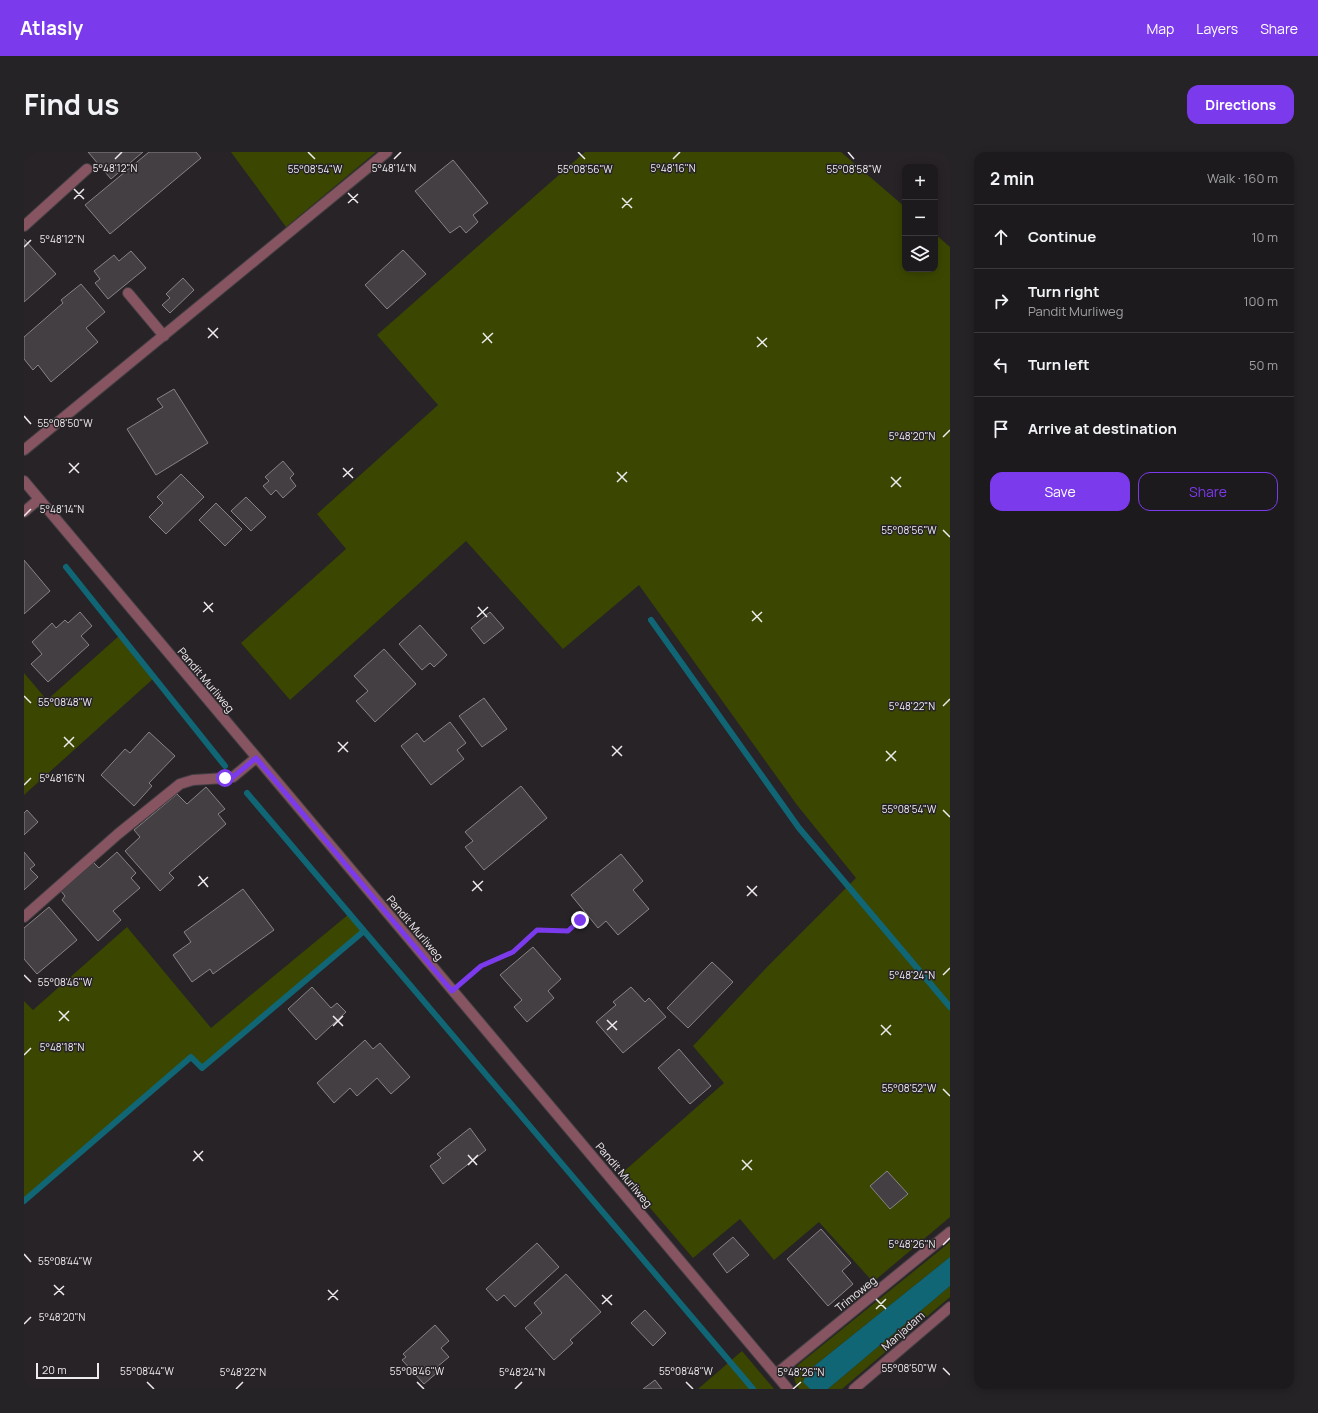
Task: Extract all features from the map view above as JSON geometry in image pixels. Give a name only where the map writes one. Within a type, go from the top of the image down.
[{"type":"street","points":[[24,450],[387,152]]},
{"type":"street","points":[[24,226],[87,169]]},
{"type":"street","points":[[128,293],[164,336]]},
{"type":"street","name":"Pandit Murliweg","points":[[24,481],[788,1389]]},
{"type":"street","points":[[24,512],[39,499]]},
{"type":"street","points":[[24,917],[118,834],[180,784],[193,780],[233,777],[256,758]]},
{"type":"street","name":"Trimoweg","points":[[778,1377],[950,1232]]},
{"type":"street","name":"Manjadam","points":[[854,1389],[950,1306]]},
{"type":"path","points":[[452,991],[481,966],[513,952],[537,930],[568,931],[580,920]]},
{"type":"green space","points":[[231,152],[376,152],[286,227]]},
{"type":"green space","points":[[585,152],[841,152],[902,204],[902,272],[938,272],[938,237],[950,247],[950,1217],[873,1282],[819,1222],[774,1260],[740,1219],[693,1258],[621,1174],[724,1083],[693,1046],[768,966],[856,878],[797,805],[639,585],[563,649],[466,541],[290,700],[241,643],[346,549],[317,514],[438,405],[377,335]]},
{"type":"green space","points":[[120,635],[154,678],[24,795],[24,673],[47,700]]},
{"type":"green space","points":[[349,914],[364,931],[202,1068],[191,1057],[24,1201],[24,1001],[33,1010],[127,927],[211,1028]]},
{"type":"green space","points":[[950,1242],[950,1257],[808,1371],[804,1382],[810,1389],[799,1389],[794,1377],[798,1365]]},
{"type":"green space","points":[[950,1286],[950,1297],[842,1389],[828,1389]]},
{"type":"green space","points":[[742,1351],[774,1389],[698,1389]]},
{"type":"water","points":[[950,1257],[950,1286],[828,1389],[810,1389],[803,1382],[808,1371]]},
{"type":"building","points":[[88,152],[143,152],[111,179]]},
{"type":"building","points":[[149,152],[196,152],[201,158],[110,234],[85,205]]},
{"type":"building","points":[[453,160],[488,203],[473,215],[478,222],[466,233],[460,226],[450,233],[415,191]]},
{"type":"building","points":[[24,239],[56,274],[24,302]]},
{"type":"building","points":[[403,250],[426,274],[387,309],[365,285]]},
{"type":"building","points":[[131,251],[146,268],[108,299],[95,283],[100,279],[94,271],[114,255],[119,261]]},
{"type":"building","points":[[183,278],[194,290],[170,313],[162,305],[170,298],[166,294]]},
{"type":"building","points":[[81,284],[105,312],[86,328],[98,342],[51,382],[38,365],[33,370],[24,359],[24,337],[63,303],[61,300]]},
{"type":"building","points":[[174,389],[208,443],[156,475],[127,429],[163,407],[157,399]]},
{"type":"building","points":[[283,461],[294,474],[290,478],[296,486],[283,498],[276,490],[271,495],[263,486],[269,481],[265,477]]},
{"type":"building","points":[[181,474],[204,497],[166,534],[149,517],[163,503],[157,497]]},
{"type":"building","points":[[246,497],[266,517],[251,531],[231,511]]},
{"type":"building","points":[[216,503],[242,529],[225,546],[199,520]]},
{"type":"building","points":[[24,560],[50,591],[24,614]]},
{"type":"building","points":[[80,612],[92,626],[81,636],[89,645],[48,682],[31,664],[42,654],[32,642],[52,623],[56,628],[65,620],[68,623]]},
{"type":"building","points":[[490,612],[504,628],[484,644],[471,628]]},
{"type":"building","points":[[420,625],[447,655],[434,667],[430,663],[422,670],[399,644]]},
{"type":"building","points":[[384,649],[416,684],[375,722],[356,701],[368,691],[354,676]]},
{"type":"building","points":[[484,698],[507,729],[482,747],[459,716]]},
{"type":"building","points":[[450,722],[466,743],[457,750],[464,759],[431,785],[401,746],[417,733],[424,742]]},
{"type":"building","points":[[149,732],[175,756],[149,783],[152,786],[134,806],[101,775],[125,749],[130,753]]},
{"type":"building","points":[[521,786],[547,818],[484,870],[465,847],[473,841],[465,832]]},
{"type":"building","points":[[206,787],[225,809],[218,814],[226,824],[169,873],[174,878],[160,891],[125,851],[140,837],[134,830],[177,794],[187,804]]},
{"type":"building","points":[[27,810],[38,822],[24,835],[24,813]]},
{"type":"building","points":[[24,852],[35,865],[30,869],[38,877],[24,890]]},
{"type":"building","points":[[117,852],[136,873],[131,878],[140,888],[113,911],[121,920],[98,941],[62,900],[65,896],[60,890],[93,862],[99,868]]},
{"type":"building","points":[[621,854],[643,881],[633,890],[649,909],[618,935],[606,921],[598,928],[571,895]]},
{"type":"building","points":[[243,889],[274,930],[213,974],[210,969],[192,982],[173,955],[191,942],[184,932]]},
{"type":"building","points":[[49,907],[77,940],[37,974],[24,959],[24,928]]},
{"type":"building","points":[[533,947],[561,979],[548,991],[554,998],[527,1022],[514,1007],[522,1000],[500,975]]},
{"type":"building","points":[[712,962],[733,982],[688,1028],[667,1008]]},
{"type":"building","points":[[312,987],[331,1008],[337,1003],[346,1012],[316,1040],[288,1009]]},
{"type":"building","points":[[631,987],[645,1002],[649,998],[666,1017],[623,1053],[596,1022],[616,1005],[613,1002]]},
{"type":"building","points":[[365,1040],[373,1049],[380,1043],[410,1077],[391,1094],[377,1078],[357,1096],[350,1088],[334,1103],[317,1083]]},
{"type":"building","points":[[679,1049],[711,1086],[690,1104],[658,1068]]},
{"type":"building","points":[[470,1128],[486,1150],[443,1184],[430,1166],[441,1158],[437,1154]]},
{"type":"building","points":[[887,1171],[908,1194],[890,1209],[870,1186]]},
{"type":"building","points":[[821,1229],[851,1263],[842,1271],[853,1284],[828,1306],[787,1259]]},
{"type":"building","points":[[733,1237],[749,1255],[727,1273],[713,1254]]},
{"type":"building","points":[[537,1243],[559,1267],[515,1307],[504,1295],[497,1301],[486,1289]]},
{"type":"building","points":[[566,1274],[601,1312],[570,1340],[573,1343],[554,1360],[525,1328],[542,1313],[534,1303]]},
{"type":"building","points":[[645,1310],[666,1333],[653,1346],[631,1323]]},
{"type":"building","points":[[435,1325],[449,1341],[441,1348],[449,1357],[437,1367],[439,1371],[424,1384],[402,1360],[406,1357],[403,1354]]},
{"type":"building","points":[[655,1380],[662,1389],[643,1389]]},
{"type":"waterway","points":[[66,567],[225,766]]},
{"type":"waterway","points":[[651,620],[799,828],[950,1007]]},
{"type":"waterway","points":[[247,793],[753,1389]]},
{"type":"waterway","points":[[24,1201],[191,1057],[202,1068],[364,931]]},
{"type":"route","points":[[225,778],[233,777],[256,758],[452,991],[481,966],[513,952],[537,930],[568,931],[580,920]]}]
